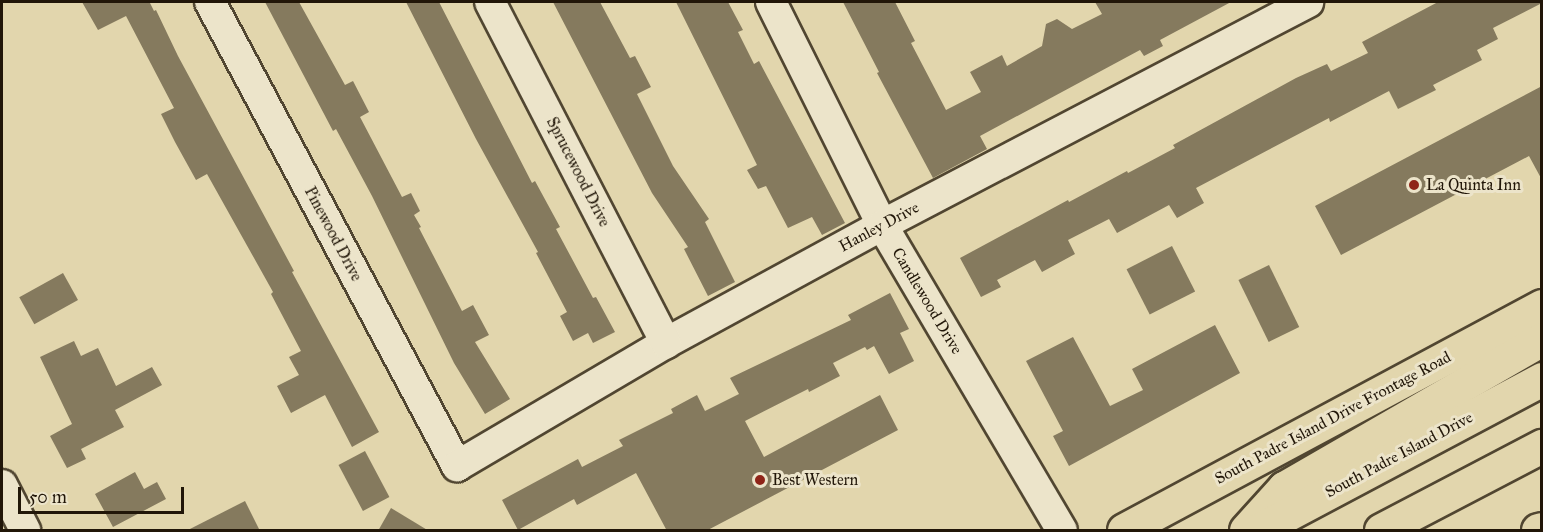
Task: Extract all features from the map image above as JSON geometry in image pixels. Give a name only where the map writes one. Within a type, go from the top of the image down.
[{"type":"main road","name":"South Padre Island Drive Frontage Road","points":[[1124,531],[1542,306]]},
{"type":"main road","points":[[1246,531],[1284,489],[1542,339]]},
{"type":"main road","name":"South Padre Island Drive","points":[[1257,531],[1542,379]]},
{"type":"main road","points":[[1381,530],[1542,446]]},
{"type":"main road","points":[[1381,530],[1542,468]]},
{"type":"street","name":"Pinewood Drive","points":[[210,2],[457,466]]},
{"type":"street","name":"Sprucewood Drive","points":[[490,2],[666,343]]},
{"type":"street","name":"Candlewood Drive","points":[[771,2],[882,225],[1062,531]]},
{"type":"street","name":"Hanley Drive","points":[[457,466],[666,343],[882,225],[1308,2]]},
{"type":"street","points":[[2,485],[25,531]]},
{"type":"building","points":[[82,2],[153,2],[150,3],[154,11],[156,10],[178,56],[294,271],[292,272],[379,432],[352,447],[325,395],[291,413],[277,386],[299,375],[289,357],[301,351],[271,294],[273,292],[207,174],[196,180],[175,142],[161,114],[174,108],[126,16],[98,30]]},
{"type":"building","points":[[265,2],[299,2],[345,85],[353,81],[369,112],[360,117],[402,197],[411,193],[420,211],[414,215],[421,227],[419,228],[462,311],[473,305],[489,335],[475,342],[510,399],[485,414],[454,363],[372,196],[336,129],[333,131]]},
{"type":"building","points":[[406,2],[439,2],[532,183],[535,181],[560,227],[556,229],[593,298],[596,297],[615,332],[593,343],[588,333],[573,341],[560,316],[567,312],[536,253],[538,252],[476,139]]},
{"type":"building","points":[[553,2],[600,2],[630,58],[635,56],[651,87],[637,94],[673,166],[709,219],[705,222],[735,282],[708,296],[684,249],[688,247],[652,193]]},
{"type":"building","points":[[676,2],[728,2],[743,30],[738,32],[754,64],[759,61],[845,223],[822,235],[812,217],[788,228],[766,186],[758,189],[747,170],[757,165]]},
{"type":"building","points":[[843,2],[895,2],[915,41],[911,43],[946,110],[981,92],[970,72],[1002,55],[1007,66],[1042,46],[1046,24],[1057,19],[1072,29],[1102,14],[1095,2],[1231,2],[1160,40],[1163,46],[1144,56],[1140,50],[980,136],[987,149],[933,178],[877,73],[879,72]]},
{"type":"building","points":[[1438,2],[1542,3],[1493,28],[1498,39],[1477,50],[1482,60],[1433,85],[1436,90],[1398,109],[1389,91],[1330,122],[1329,118],[1196,188],[1204,203],[1177,218],[1169,205],[1117,233],[1109,219],[1068,240],[1075,254],[1042,272],[1035,260],[997,280],[1001,287],[981,297],[960,258],[1068,200],[1069,202],[1175,148],[1173,145],[1296,78],[1327,64],[1331,71],[1368,53],[1362,42]]},
{"type":"building","name":"La Quinta Inn","points":[[1542,86],[1542,180],[1529,156],[1341,255],[1315,206]]},
{"type":"building","points":[[1172,246],[1195,291],[1150,315],[1127,269]]},
{"type":"building","points":[[1269,265],[1299,327],[1269,342],[1238,280]]},
{"type":"building","points":[[63,273],[78,300],[34,324],[19,297]]},
{"type":"building","points":[[890,293],[909,329],[900,333],[914,361],[889,374],[874,346],[867,350],[865,347],[833,363],[840,376],[809,392],[808,389],[745,421],[764,457],[880,395],[898,430],[706,531],[667,531],[636,473],[577,505],[574,499],[518,530],[502,500],[578,459],[582,467],[623,446],[619,440],[673,413],[671,409],[697,395],[705,411],[739,394],[730,378],[851,320],[848,315]]},
{"type":"building","points":[[1215,325],[1240,373],[1069,466],[1053,436],[1063,431],[1026,361],[1073,337],[1110,406],[1143,390],[1132,369]]},
{"type":"building","points":[[74,341],[81,356],[98,348],[116,386],[152,367],[162,385],[115,410],[124,427],[81,449],[86,459],[67,468],[50,436],[72,424],[40,357]]},
{"type":"building","points":[[365,451],[389,497],[363,511],[339,465]]},
{"type":"building","points":[[135,472],[144,489],[157,482],[166,499],[113,527],[95,494]]},
{"type":"building","points":[[245,501],[260,531],[186,531]]},
{"type":"building","points":[[391,508],[429,531],[378,531]]},
{"type":"place","name":"La Quinta Inn","points":[[1414,185]]},
{"type":"place","name":"Best Western","points":[[760,480]]}]
